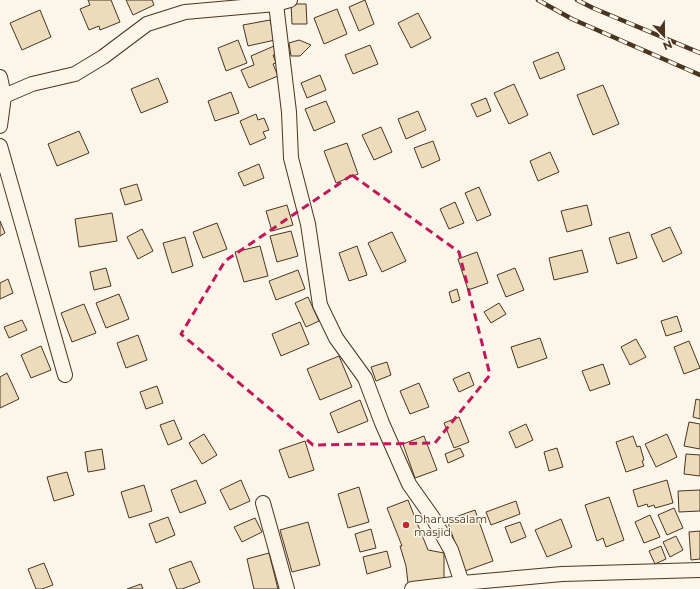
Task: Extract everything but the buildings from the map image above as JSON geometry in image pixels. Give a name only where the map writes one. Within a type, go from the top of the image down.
[{"type":"street","points":[[4,96],[32,84],[75,74],[103,57],[147,24],[185,12],[276,4],[290,0]]},
{"type":"street","points":[[276,4],[289,112],[292,158],[308,224],[320,305],[336,338],[365,378],[382,423],[409,484],[433,518],[451,550],[462,583]]},
{"type":"street","points":[[0,77],[4,96],[0,126]]},
{"type":"street","points":[[0,146],[65,375]]},
{"type":"street","points":[[263,503],[287,589]]},
{"type":"street","points":[[412,589],[562,574],[700,570]]},
{"type":"highlighted area","points":[[352,175],[459,252],[490,375],[435,443],[313,445],[181,334],[225,261]]},
{"type":"railway","points":[[538,0],[572,19],[700,75]]},
{"type":"railway","points":[[577,0],[700,53]]},
{"type":"place","name":"Dharussalam masjid","points":[[406,525]]}]
